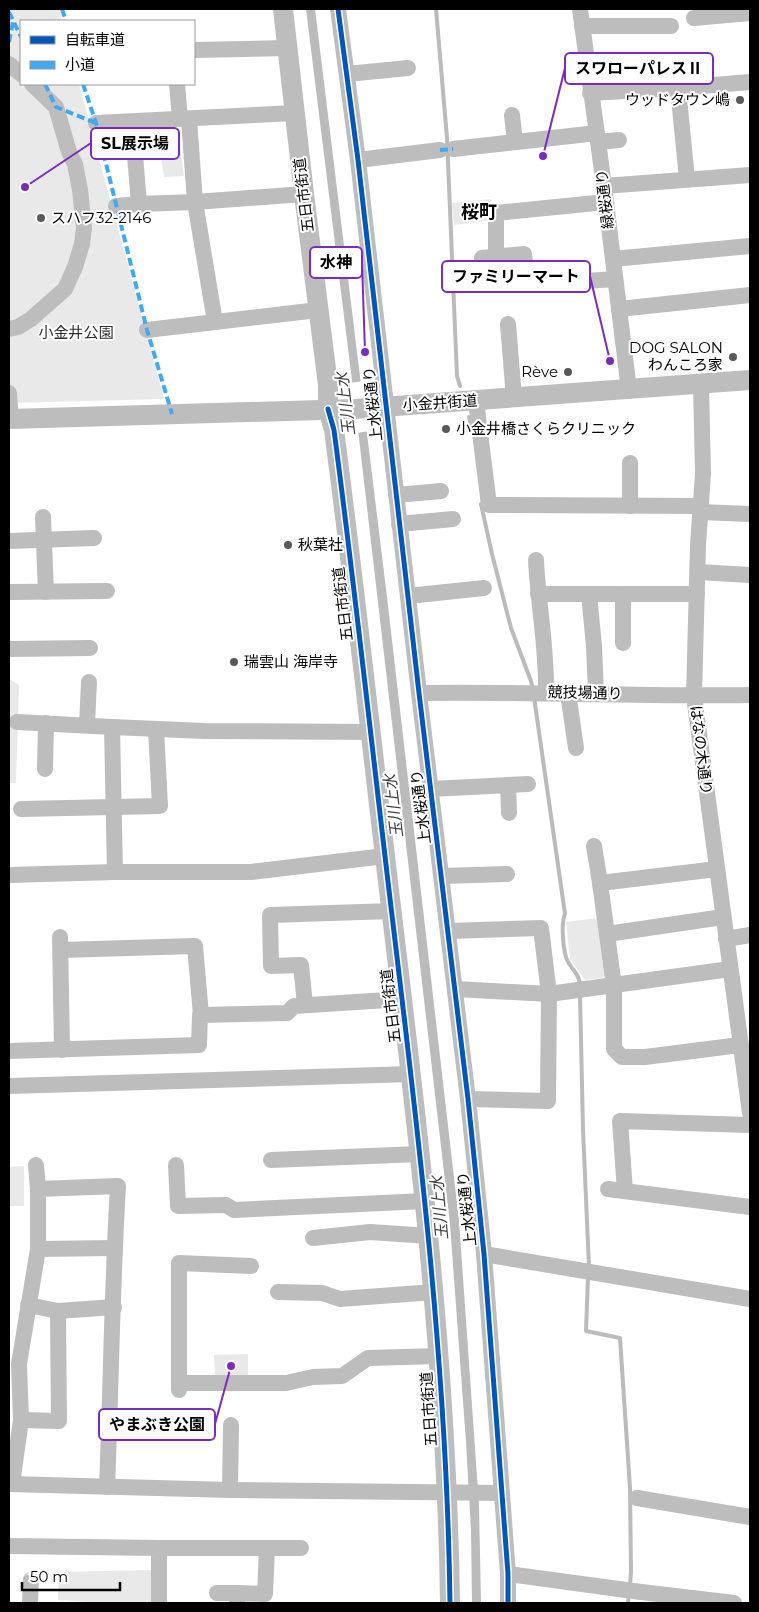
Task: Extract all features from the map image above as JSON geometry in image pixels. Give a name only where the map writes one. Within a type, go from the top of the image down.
[{"type":"main road","name":"五日市街道","points":[[283,9],[328,385],[328,409],[334,430],[355,592],[412,1074],[429,1236],[438,1356],[456,1493],[450,1603]]},
{"type":"main road","name":"小金井街道","points":[[10,419],[355,409],[750,380]]},
{"type":"street","name":"上水桜通り","points":[[338,9],[358,160],[399,524],[468,1100],[484,1254],[498,1493],[508,1574],[508,1603]]},
{"type":"street","name":"緑桜通り","points":[[580,9],[629,390]]},
{"type":"street","points":[[694,18],[750,13]]},
{"type":"street","points":[[582,26],[672,26]]},
{"type":"street","points":[[195,50],[288,48]]},
{"type":"street","points":[[700,63],[703,85]]},
{"type":"street","points":[[9,64],[20,73]]},
{"type":"street","points":[[347,74],[408,68]]},
{"type":"street","points":[[590,93],[750,82]]},
{"type":"street","points":[[9,329],[18,327],[31,319],[65,289],[75,267],[82,244],[84,228],[75,164],[69,152],[56,107],[33,85]]},
{"type":"street","points":[[177,85],[185,119],[195,202],[215,322]]},
{"type":"street","points":[[678,88],[687,179]]},
{"type":"street","points":[[96,123],[295,112]]},
{"type":"street","points":[[512,115],[515,142]]},
{"type":"street","points":[[358,160],[515,142],[598,138],[619,140]]},
{"type":"street","points":[[135,155],[139,204]]},
{"type":"street","points":[[615,279],[528,286],[524,254],[489,257],[496,212],[687,179],[750,175]]},
{"type":"street","points":[[116,206],[304,194]]},
{"type":"street","points":[[613,259],[750,246]]},
{"type":"street","points":[[619,309],[750,295]]},
{"type":"street","points":[[147,330],[318,310]]},
{"type":"street","points":[[508,324],[514,398]]},
{"type":"street","name":"はなの木通り","points":[[701,385],[703,474],[694,696],[750,1113]]},
{"type":"street","points":[[9,393],[10,419]]},
{"type":"street","points":[[476,401],[489,505],[630,506],[701,509],[750,514]]},
{"type":"street","points":[[630,463],[630,506]]},
{"type":"street","points":[[396,496],[441,491]]},
{"type":"street","points":[[43,517],[46,592]]},
{"type":"street","points":[[399,524],[453,519]]},
{"type":"street","points":[[9,541],[94,538]]},
{"type":"street","points":[[536,560],[538,594],[547,662],[539,692]]},
{"type":"street","points":[[698,572],[750,575]]},
{"type":"street","points":[[408,596],[484,588]]},
{"type":"street","points":[[9,592],[107,592]]},
{"type":"street","points":[[538,594],[697,594]]},
{"type":"street","points":[[590,594],[596,693]]},
{"type":"street","points":[[623,595],[623,643]]},
{"type":"street","points":[[9,650],[90,648]]},
{"type":"street","points":[[87,724],[89,682]]},
{"type":"street","name":"競技場通り","points":[[419,693],[539,692],[694,696],[750,695]]},
{"type":"street","points":[[568,693],[576,748]]},
{"type":"street","points":[[17,722],[232,732],[371,732]]},
{"type":"street","points":[[45,769],[46,723]]},
{"type":"street","points":[[112,726],[115,872]]},
{"type":"street","points":[[21,809],[160,806],[156,729]]},
{"type":"street","points":[[431,789],[528,784]]},
{"type":"street","points":[[508,785],[509,813]]},
{"type":"street","points":[[594,846],[614,986],[614,1049],[622,1057],[645,1057],[740,1045]]},
{"type":"street","points":[[9,875],[115,872],[251,872],[385,856]]},
{"type":"street","points":[[600,883],[717,869]]},
{"type":"street","points":[[442,876],[507,874]]},
{"type":"street","points":[[305,1005],[300,965],[272,966],[270,914],[392,911]]},
{"type":"street","points":[[607,934],[723,917]]},
{"type":"street","points":[[449,931],[541,928],[549,994],[548,1101],[468,1100]]},
{"type":"street","points":[[726,939],[750,936]]},
{"type":"street","points":[[9,1051],[62,1050],[199,1045],[200,1015],[195,946],[60,944],[62,1050]]},
{"type":"street","points":[[456,989],[549,994],[730,969]]},
{"type":"street","points":[[200,1015],[286,1013],[294,1006],[403,999]]},
{"type":"street","points":[[9,1086],[412,1074]]},
{"type":"street","points":[[625,1191],[620,1121],[750,1125]]},
{"type":"street","points":[[271,1160],[420,1154]]},
{"type":"street","points":[[36,1165],[38,1249],[19,1364],[21,1420],[11,1484],[230,1490],[498,1493]]},
{"type":"street","points":[[176,1165],[178,1206],[226,1205],[234,1210],[425,1201]]},
{"type":"street","points":[[38,1189],[118,1186],[114,1248],[114,1307],[107,1487]]},
{"type":"street","points":[[608,1189],[750,1207]]},
{"type":"street","points":[[313,1238],[370,1232],[429,1236]]},
{"type":"street","points":[[38,1249],[114,1248]]},
{"type":"street","points":[[484,1254],[750,1299]]},
{"type":"street","points":[[251,1266],[179,1264],[179,1386],[286,1383],[313,1377],[342,1376],[368,1358],[438,1356]]},
{"type":"street","points":[[278,1292],[322,1292],[340,1299],[434,1292]]},
{"type":"street","points":[[28,1305],[58,1311],[114,1307]]},
{"type":"street","points":[[21,1420],[59,1421],[58,1311]]},
{"type":"street","points":[[230,1490],[231,1425]]},
{"type":"street","points":[[637,1498],[750,1518]]},
{"type":"street","points":[[9,1546],[301,1548]]},
{"type":"street","points":[[159,1548],[159,1603]]},
{"type":"street","points":[[217,1593],[237,1598],[265,1594],[267,1548]]},
{"type":"street","points":[[508,1574],[734,1603]]},
{"type":"street","points":[[30,1603],[31,1580]]},
{"type":"green space","name":"小金井公園","points":[[9,9],[59,9],[62,20],[20,20],[20,85],[79,85],[164,399],[9,403]]},
{"type":"green space","points":[[180,146],[184,176],[164,177],[160,149]]},
{"type":"green space","points":[[491,199],[493,220],[454,225],[452,203]]},
{"type":"green space","points":[[9,679],[19,685],[16,783],[9,783]]},
{"type":"green space","points":[[598,918],[606,975],[602,978],[585,980],[570,959],[566,922]]},
{"type":"green space","points":[[24,1166],[24,1206],[9,1206],[9,1167]]},
{"type":"green space","points":[[248,1354],[248,1377],[215,1377],[214,1355]]},
{"type":"green space","points":[[153,1570],[153,1603],[105,1603],[58,1600],[59,1572]]},
{"type":"shaded area","points":[[306,9],[315,9],[387,597],[459,1221],[479,1505],[481,1603],[472,1603],[471,1530],[466,1442],[450,1224],[357,421]]},
{"type":"pier","points":[[364,381],[370,431],[356,433],[349,383]]},
{"type":"waterway","points":[[436,9],[447,138],[457,376],[460,386]]},
{"type":"waterway","points":[[469,417],[471,428]]},
{"type":"waterway","points":[[481,504],[511,628],[533,690]]},
{"type":"waterway","points":[[534,697],[565,914],[563,929],[564,947],[567,961],[578,977],[580,985]]},
{"type":"waterway","points":[[580,995],[589,1267]]},
{"type":"waterway","points":[[588,1277],[586,1331],[620,1338],[630,1488],[630,1586]]},
{"type":"waterway","points":[[628,1603],[629,1593]]},
{"type":"marked path","points":[[62,9],[66,20]]},
{"type":"marked path","points":[[9,12],[20,35]]},
{"type":"marked path","points":[[9,42],[13,22]]},
{"type":"marked path","points":[[45,85],[56,107],[96,123]]},
{"type":"marked path","points":[[83,85],[96,123],[147,330],[172,414]]},
{"type":"marked path","points":[[440,150],[453,149]]},
{"type":"cycle path","points":[[338,9],[358,160],[468,1099],[484,1254],[508,1574],[508,1603]]},
{"type":"cycle path","points":[[328,409],[334,430],[349,549],[412,1080],[430,1254],[443,1428],[450,1603]]},
{"type":"place","name":"ウッドタウン嶋","points":[[740,100]]},
{"type":"place","name":"スワローパレスⅡ","points":[[543,156]]},
{"type":"place","name":"SL展示場","points":[[25,187]]},
{"type":"place","name":"スハフ32-2146","points":[[41,218]]},
{"type":"place","name":"水神","points":[[365,352]]},
{"type":"place","name":"DOG SALON わんころ家","points":[[733,357]]},
{"type":"place","name":"ファミリーマート","points":[[610,361]]},
{"type":"place","name":"Rève","points":[[568,372]]},
{"type":"place","name":"小金井橋さくらクリニック","points":[[446,429]]},
{"type":"place","name":"秋葉社","points":[[288,545]]},
{"type":"place","name":"瑞雲山 海岸寺","points":[[234,662]]},
{"type":"place","name":"やまぶき公園","points":[[231,1366]]},
{"type":"district","name":"桜町","points":[[479,212]]},
{"type":"water label","name":"玉川上水","points":[[345,404]]},
{"type":"water label","name":"玉川上水","points":[[393,806]]},
{"type":"water label","name":"玉川上水","points":[[439,1208]]}]
